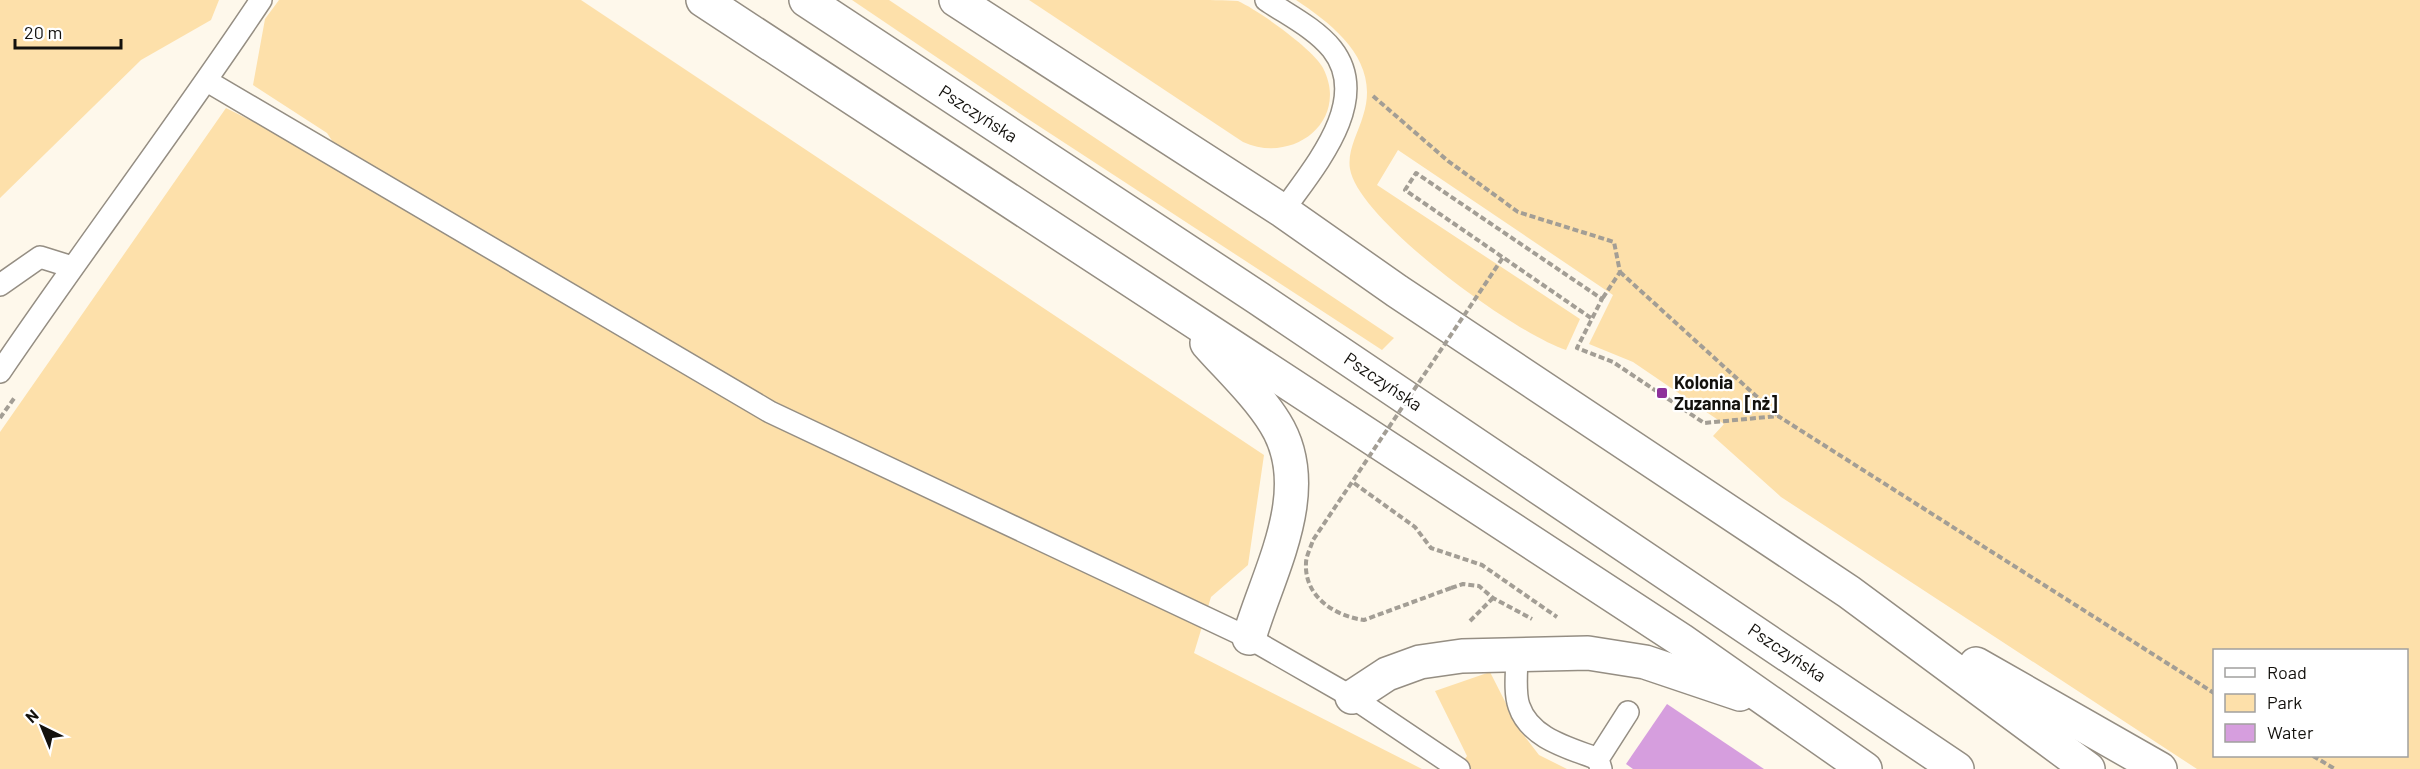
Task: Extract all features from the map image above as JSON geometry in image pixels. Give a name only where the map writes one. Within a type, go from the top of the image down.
[{"type":"main road","points":[[703,0],[1051,230],[1178,310],[1681,640],[1865,769]]},
{"type":"main road","name":"Pszczyńska","points":[[806,0],[1258,298],[1957,769]]},
{"type":"main road","points":[[956,0],[1283,211],[1397,291],[1849,592],[2088,769]]},
{"type":"main road","points":[[1178,310],[1276,423],[1290,461],[1291,496],[1283,541],[1249,638]]},
{"type":"main road","points":[[1849,592],[2160,769]]},
{"type":"main road","points":[[1352,697],[1387,674],[1420,662],[1462,656],[1588,653],[1645,662],[1773,706]]},
{"type":"lane","points":[[0,372],[72,267],[207,81],[261,0]]},
{"type":"lane","points":[[1266,0],[1319,37],[1340,61],[1347,93],[1340,124],[1283,211]]},
{"type":"lane","points":[[207,81],[770,412],[1249,638],[1352,697],[1459,769]]},
{"type":"lane","points":[[0,285],[40,257],[72,267]]},
{"type":"lane","points":[[1517,655],[1519,706],[1530,726],[1548,739],[1600,764],[1628,712]]},
{"type":"path","points":[[1342,70],[1448,161],[1518,212],[1614,242],[1620,272],[1778,416],[2213,692]]},
{"type":"path","points":[[1591,318],[1405,190],[1416,173],[1602,299]]},
{"type":"path","points":[[1493,598],[1479,586],[1463,584],[1364,620],[1334,612],[1322,602],[1310,587],[1305,562],[1313,540],[1354,483],[1504,256]]},
{"type":"path","points":[[1620,272],[1591,318],[1577,348],[1613,362],[1704,423],[1778,416]]},
{"type":"path","points":[[1354,483],[1415,527],[1431,548],[1454,558],[1482,565],[1560,620]]},
{"type":"path","points":[[2315,757],[2335,769]]},
{"type":"green space","points":[[0,0],[219,0],[211,20],[141,60],[0,198]]},
{"type":"green space","points":[[279,0],[581,0],[1264,455],[1248,565],[1211,597],[1194,653],[1422,769],[0,769],[0,432],[226,108],[352,171],[327,133],[253,85],[265,19]]},
{"type":"green space","points":[[852,0],[889,0],[1394,338],[1382,350],[1028,119]]},
{"type":"green space","points":[[1029,0],[1238,1],[1284,31],[1308,51],[1323,68],[1329,87],[1329,105],[1323,121],[1312,133],[1297,143],[1280,148],[1262,148],[1243,142]]},
{"type":"green space","points":[[1296,0],[2420,0],[2420,769],[2197,769],[1781,497],[1713,436],[1724,424],[1633,362],[1589,344],[1613,295],[1398,150],[1377,185],[1580,319],[1566,350],[1543,340],[1478,299],[1409,245],[1381,217],[1360,191],[1349,162],[1367,97],[1366,79],[1360,62],[1351,48],[1325,22]]},
{"type":"green space","points":[[1490,672],[1519,729],[1539,755],[1567,769],[1458,769],[1467,756],[1435,691]]},
{"type":"water","points":[[1667,704],[1764,769],[1633,769],[1626,764]]},
{"type":"place","name":"Kolonia Zuzanna [nż]","points":[[1662,393]]}]
